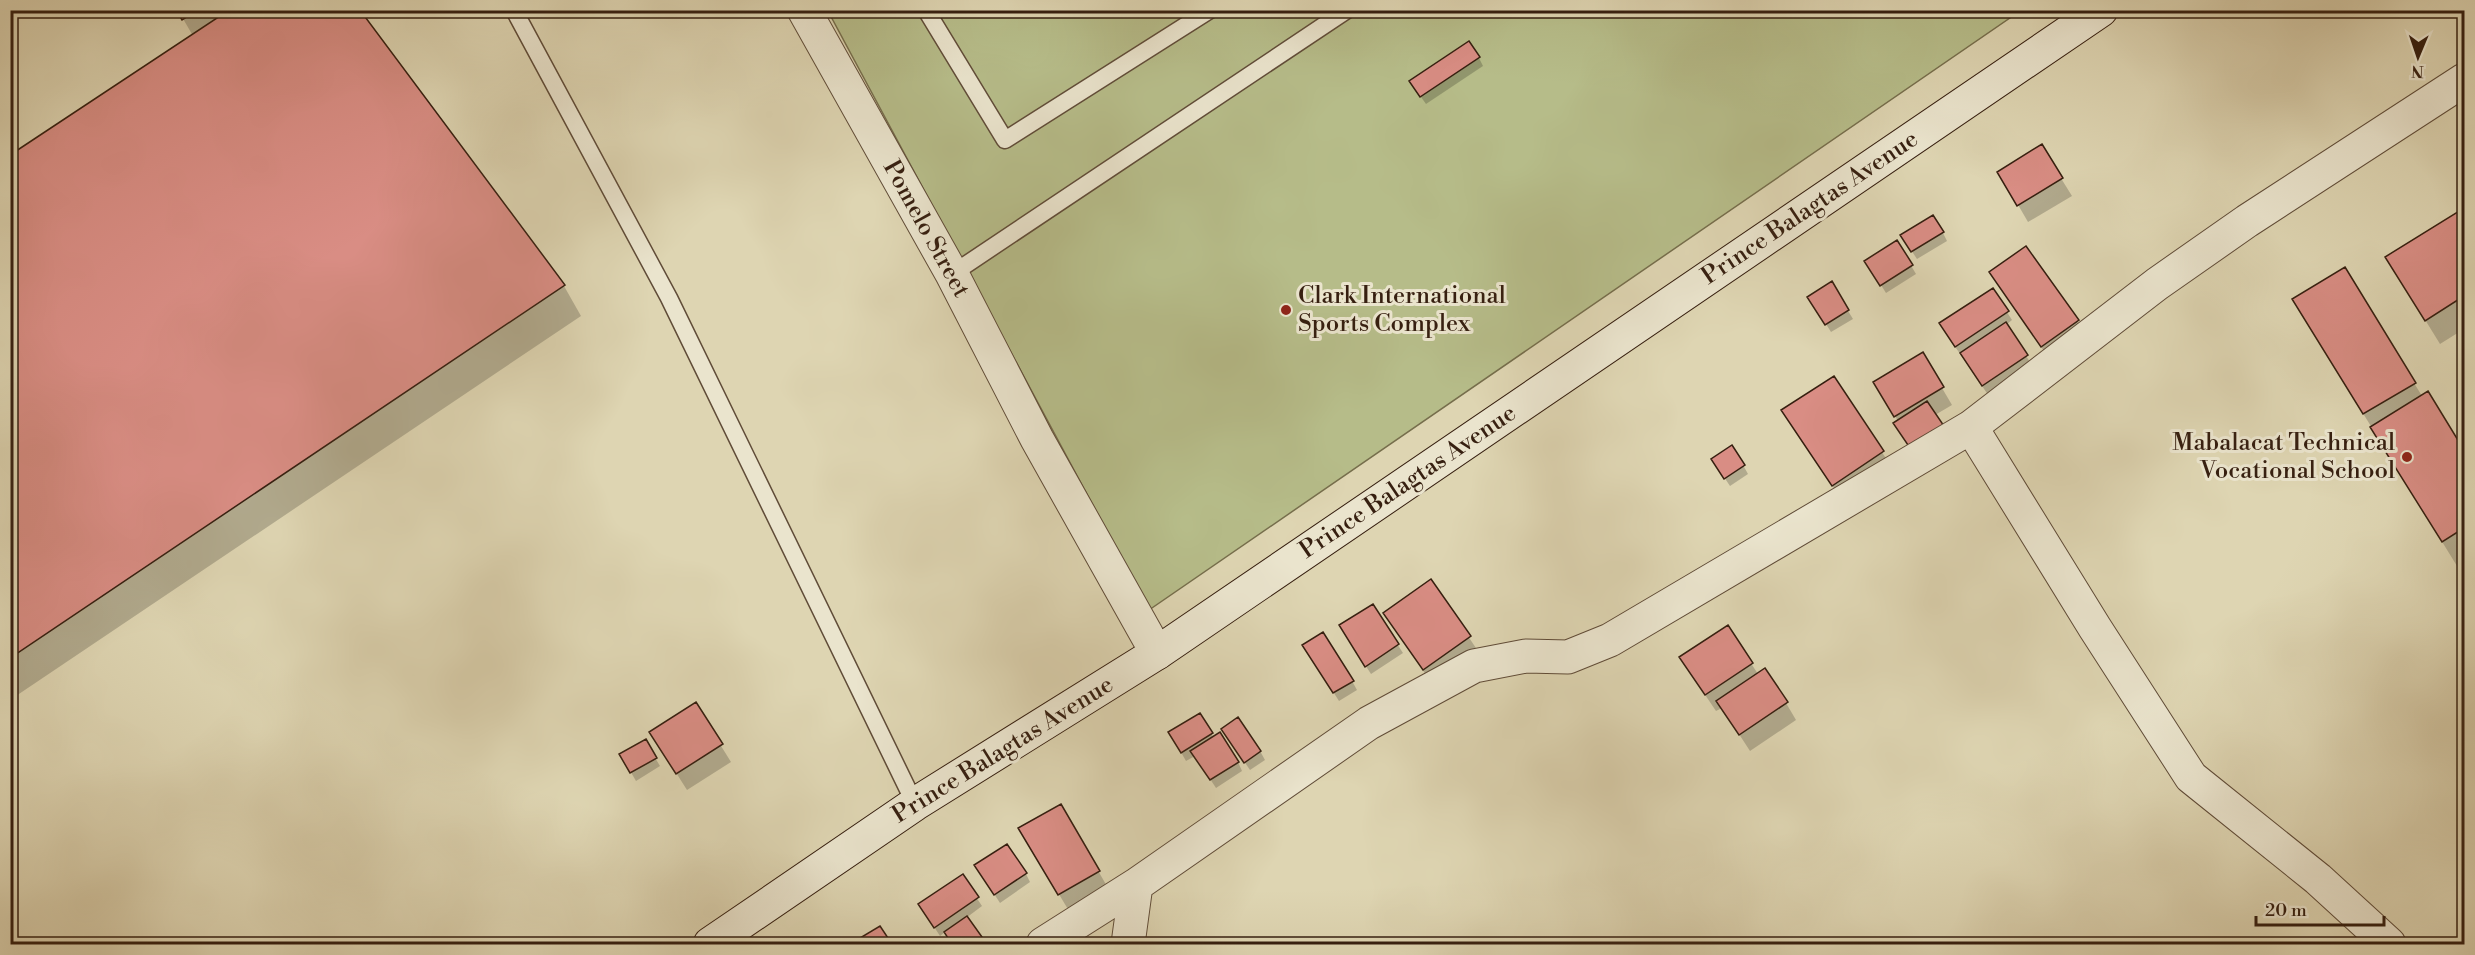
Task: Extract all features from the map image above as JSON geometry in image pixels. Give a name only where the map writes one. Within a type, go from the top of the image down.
[{"type":"street","name":"Pomelo Street","points":[[804,10],[952,274],[1044,451],[1157,653]]},
{"type":"street","name":"Prince Balagtas Avenue","points":[[710,945],[915,804],[1157,653],[2101,10]]},
{"type":"street","points":[[1043,945],[1136,885],[1369,723],[1474,666],[1526,656],[1568,657],[1610,640],[1971,427],[2193,258],[2464,80]]},
{"type":"street","points":[[1971,427],[2095,628],[2191,777],[2318,879],[2389,945]]},
{"type":"street","points":[[1128,945],[1136,885]]},
{"type":"lane","points":[[514,10],[669,298],[915,804]]},
{"type":"lane","points":[[926,10],[1005,140],[1210,10]]},
{"type":"lane","points":[[952,274],[1347,10]]},
{"type":"green space","name":"Clark International Sports Complex","points":[[828,11],[2020,11],[1149,610]]},
{"type":"building","points":[[176,10],[198,10],[182,20]]},
{"type":"building","points":[[229,10],[360,10],[565,285],[10,658],[10,155]]},
{"type":"building","points":[[1469,41],[1480,57],[1420,97],[1409,81]]},
{"type":"building","points":[[2042,144],[2063,178],[2017,206],[1997,172]]},
{"type":"building","points":[[2464,208],[2464,296],[2425,321],[2385,257]]},
{"type":"building","points":[[1933,215],[1944,232],[1911,252],[1900,235]]},
{"type":"building","points":[[1897,240],[1913,265],[1880,286],[1864,261]]},
{"type":"building","points":[[2026,246],[2079,320],[2041,347],[1989,272]]},
{"type":"building","points":[[2345,267],[2416,383],[2363,414],[2292,299]]},
{"type":"building","points":[[1832,281],[1849,310],[1825,325],[1807,297]]},
{"type":"building","points":[[1993,288],[2009,311],[1955,347],[1939,323]]},
{"type":"building","points":[[2006,322],[2028,355],[1982,386],[1960,353]]},
{"type":"building","points":[[1923,352],[1944,387],[1894,417],[1873,382]]},
{"type":"building","points":[[1834,376],[1884,451],[1832,486],[1781,410]]},
{"type":"building","points":[[2428,391],[2464,450],[2464,528],[2442,542],[2370,427]]},
{"type":"building","points":[[1927,401],[1944,426],[1910,448],[1893,423]]},
{"type":"building","points":[[1732,445],[1745,465],[1724,479],[1711,459]]},
{"type":"building","points":[[1431,579],[1471,636],[1423,670],[1383,613]]},
{"type":"building","points":[[1373,604],[1399,644],[1365,667],[1339,625]]},
{"type":"building","points":[[1728,625],[1753,663],[1705,695],[1679,657]]},
{"type":"building","points":[[1323,632],[1354,681],[1333,693],[1302,645]]},
{"type":"building","points":[[1765,668],[1788,702],[1739,735],[1716,701]]},
{"type":"building","points":[[696,702],[723,744],[676,774],[649,732]]},
{"type":"building","points":[[1200,713],[1213,733],[1181,753],[1168,732]]},
{"type":"building","points":[[1238,717],[1261,751],[1244,763],[1221,729]]},
{"type":"building","points":[[1220,732],[1239,762],[1210,780],[1190,751]]},
{"type":"building","points":[[646,739],[657,758],[630,773],[619,754]]},
{"type":"building","points":[[1061,804],[1100,871],[1058,895],[1018,828]]},
{"type":"building","points":[[1007,844],[1027,873],[994,895],[974,865]]},
{"type":"building","points":[[963,874],[979,897],[934,928],[918,904]]},
{"type":"building","points":[[967,916],[987,944],[952,944],[944,932]]},
{"type":"building","points":[[880,926],[892,944],[850,944]]},
{"type":"place","name":"Clark International Sports Complex","points":[[1286,310]]},
{"type":"place","name":"Mabalacat Technical Vocational School","points":[[2407,457]]}]
